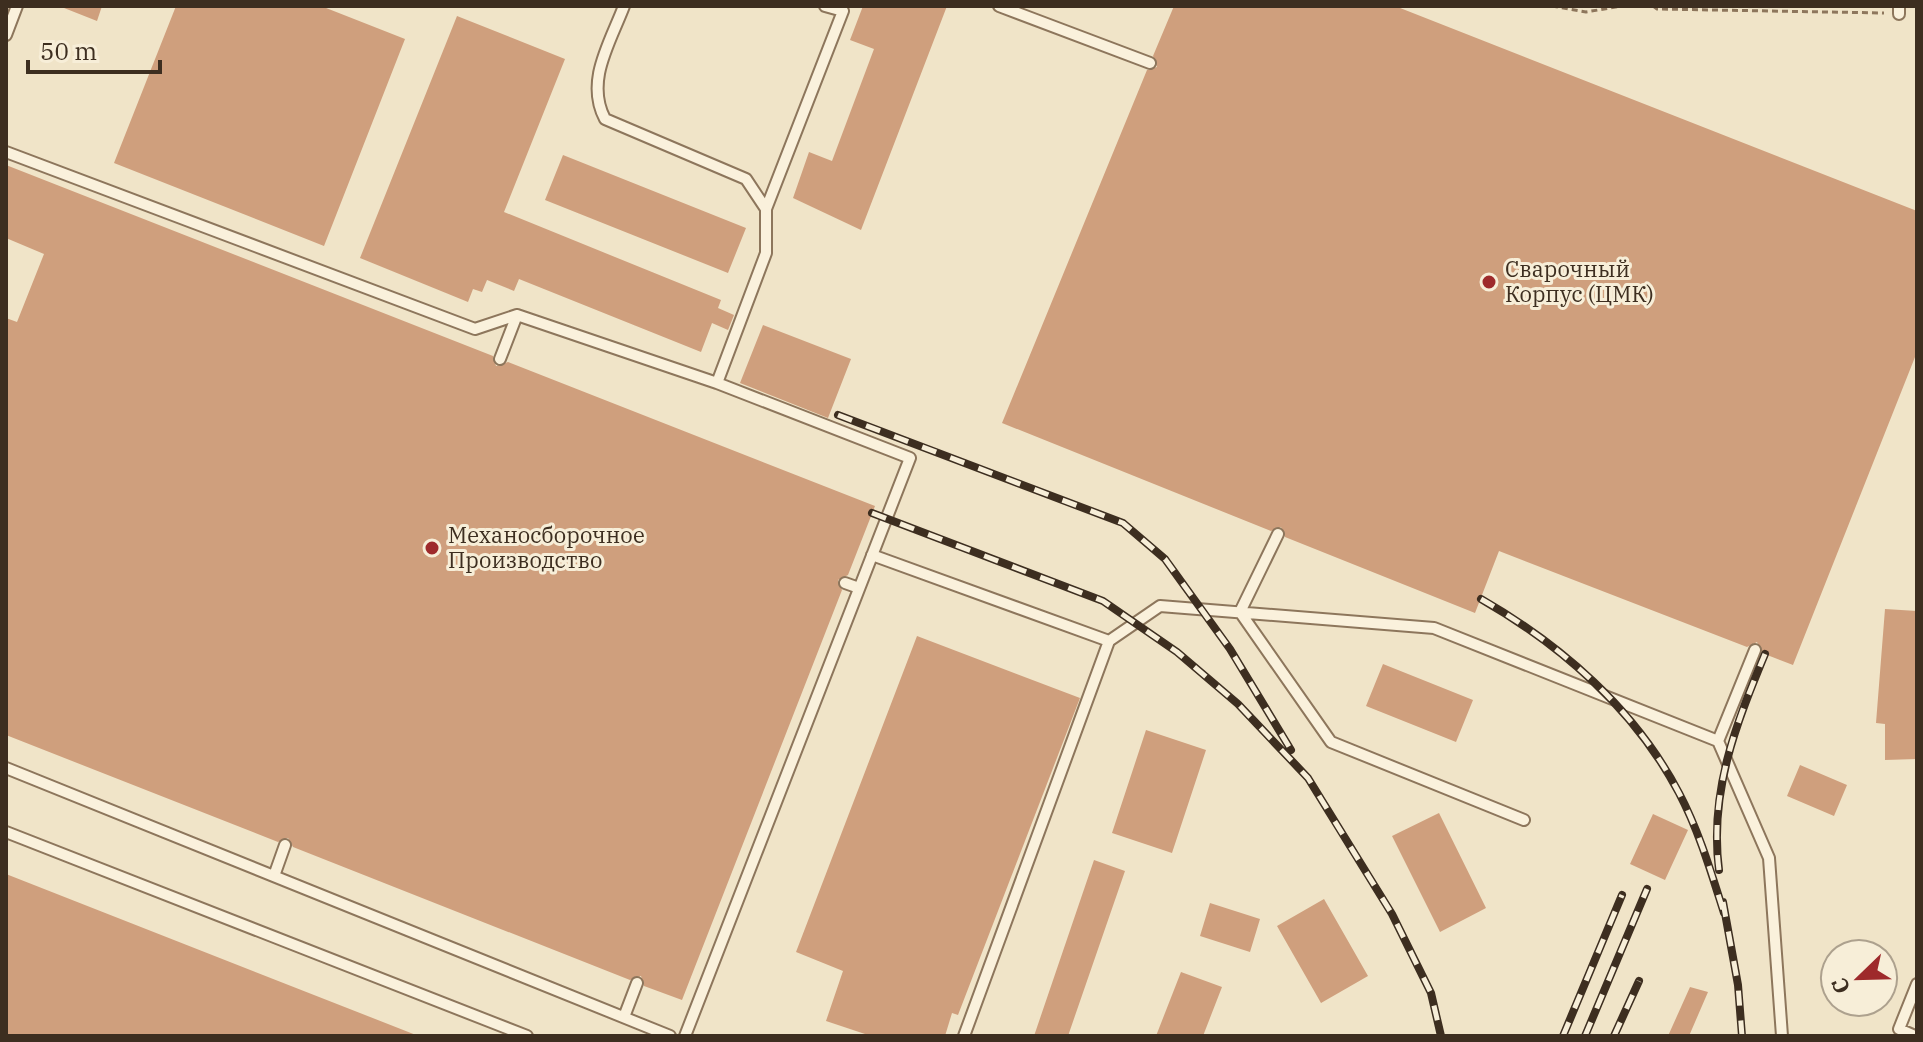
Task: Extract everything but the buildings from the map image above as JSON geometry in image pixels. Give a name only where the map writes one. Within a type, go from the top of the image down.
[{"type":"lane","points":[[6,35],[17,6]]},
{"type":"lane","points":[[624,6],[597,77],[595,100],[605,119],[746,179],[766,209]]},
{"type":"lane","points":[[717,383],[766,253],[766,209],[843,11],[825,6]]},
{"type":"lane","points":[[999,6],[1150,63]]},
{"type":"lane","points":[[6,152],[475,329],[517,315],[717,383],[910,458],[685,1036]]},
{"type":"lane","points":[[500,359],[517,315]]},
{"type":"lane","points":[[1240,612],[1278,534]]},
{"type":"lane","points":[[872,555],[1109,641]]},
{"type":"lane","points":[[845,583],[859,588]]},
{"type":"lane","points":[[964,1036],[1109,641],[1160,606],[1434,628],[1718,741],[1769,858],[1782,1036]]},
{"type":"lane","points":[[1240,612],[1331,742],[1524,820]]},
{"type":"lane","points":[[1718,741],[1755,650]]},
{"type":"lane","points":[[6,768],[670,1036]]},
{"type":"lane","points":[[6,832],[527,1036]]},
{"type":"lane","points":[[274,876],[285,845]]},
{"type":"lane","points":[[624,1017],[637,983]]},
{"type":"lane","points":[[1915,1036],[1899,1029],[1917,984]]},
{"type":"path","points":[[1552,6],[1586,12],[1622,6]]},
{"type":"path","points":[[1567,6],[1586,12]]},
{"type":"path","points":[[1653,6],[1657,9],[1899,10]]},
{"type":"railway","points":[[838,415],[1123,523],[1165,559],[1230,649],[1291,750]]},
{"type":"railway","points":[[872,513],[1103,601],[1177,652],[1238,704],[1308,778],[1392,914],[1431,993],[1441,1036]]},
{"type":"railway","points":[[1481,599],[1567,658],[1594,682],[1641,734],[1686,807],[1724,913]]},
{"type":"railway","points":[[1719,870],[1718,813],[1727,759],[1765,654]]},
{"type":"railway","points":[[1585,1036],[1647,889]]},
{"type":"railway","points":[[1563,1036],[1622,895]]},
{"type":"railway","points":[[1723,902],[1738,985],[1742,1036]]},
{"type":"railway","points":[[1614,1036],[1639,981]]},
{"type":"place","name":"Сварочный Корпус (ЦМК)","points":[[1489,282]]},
{"type":"place","name":"Механосборочное Производство","points":[[432,548]]}]
